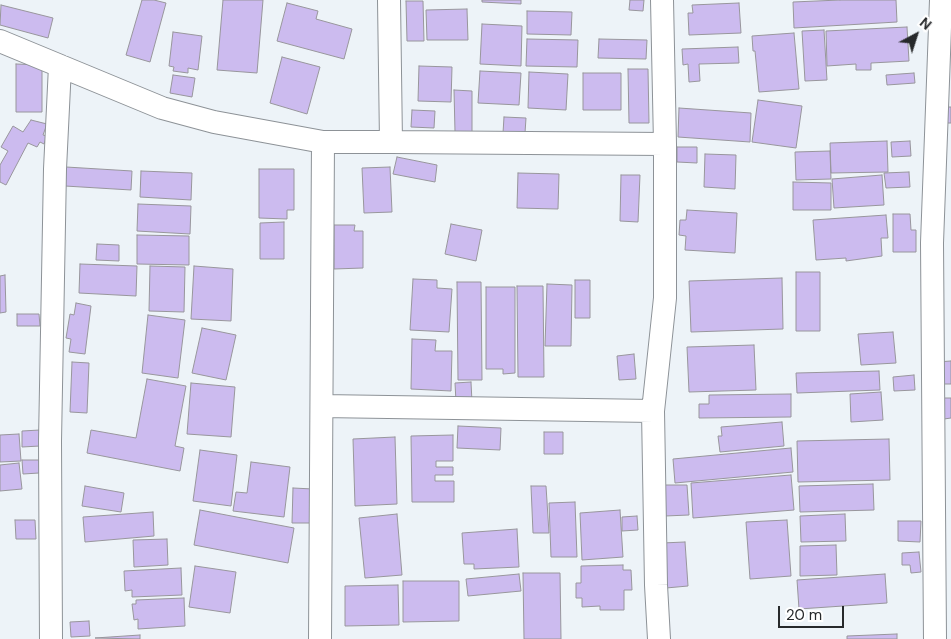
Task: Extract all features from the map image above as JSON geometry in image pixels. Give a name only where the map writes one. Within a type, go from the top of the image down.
[{"type":"street","points":[[389,0],[391,142]]},
{"type":"street","points":[[659,639],[652,411],[665,298],[665,144],[662,0]]},
{"type":"street","points":[[935,639],[941,242],[942,0]]},
{"type":"street","points":[[0,41],[162,108],[214,122],[323,142],[665,144]]},
{"type":"street","points":[[51,639],[50,431],[55,169],[60,66]]},
{"type":"street","points":[[320,639],[323,142]]},
{"type":"street","points":[[322,406],[652,411]]},
{"type":"building","points":[[142,0],[166,3],[150,62],[126,55]]},
{"type":"building","points":[[223,0],[263,0],[257,73],[217,70]]},
{"type":"building","points":[[482,0],[521,0],[521,4],[482,2]]},
{"type":"building","points":[[630,0],[644,0],[643,11],[629,10]]},
{"type":"building","points":[[896,0],[897,22],[794,28],[793,2]]},
{"type":"building","points":[[406,1],[423,1],[424,41],[407,41]]},
{"type":"building","points":[[287,3],[318,11],[316,19],[352,29],[344,59],[277,41]]},
{"type":"building","points":[[739,3],[741,33],[689,35],[688,13],[693,13],[692,5]]},
{"type":"building","points":[[1,5],[53,18],[48,38],[0,25]]},
{"type":"building","points":[[467,9],[468,40],[427,40],[426,10]]},
{"type":"building","points":[[527,11],[572,12],[571,35],[527,34]]},
{"type":"building","points":[[482,24],[522,26],[521,66],[480,64]]},
{"type":"building","points":[[907,27],[909,61],[871,63],[871,70],[856,70],[856,64],[827,66],[826,31]]},
{"type":"building","points":[[824,30],[827,80],[805,81],[802,31]]},
{"type":"building","points":[[173,32],[202,36],[198,70],[188,68],[188,73],[173,71],[174,67],[169,66]]},
{"type":"building","points":[[794,33],[799,89],[759,92],[752,36]]},
{"type":"building","points":[[527,39],[578,40],[577,67],[526,66]]},
{"type":"building","points":[[599,39],[647,40],[646,59],[598,58]]},
{"type":"building","points":[[738,47],[739,63],[699,64],[700,81],[689,82],[688,64],[683,65],[682,49]]},
{"type":"building","points":[[282,57],[320,67],[307,114],[270,103]]},
{"type":"building","points":[[16,64],[42,65],[42,112],[16,112]]},
{"type":"building","points":[[419,66],[452,67],[451,102],[418,101]]},
{"type":"building","points":[[628,69],[648,69],[649,123],[629,123]]},
{"type":"building","points":[[480,71],[521,73],[519,105],[478,103]]},
{"type":"building","points":[[529,72],[568,74],[566,110],[528,108]]},
{"type":"building","points":[[583,73],[621,73],[621,110],[583,110]]},
{"type":"building","points":[[914,73],[915,83],[887,85],[886,75]]},
{"type":"building","points":[[173,75],[195,78],[192,97],[170,93]]},
{"type":"building","points":[[454,90],[472,91],[472,132],[455,132]]},
{"type":"building","points":[[758,100],[802,106],[796,148],[752,142]]},
{"type":"building","points":[[939,107],[951,107],[951,123],[939,123]]},
{"type":"building","points":[[679,108],[751,113],[750,142],[678,137]]},
{"type":"building","points":[[412,110],[435,111],[434,128],[411,127]]},
{"type":"building","points":[[504,117],[526,118],[525,133],[503,133]]},
{"type":"building","points":[[31,120],[47,124],[43,135],[47,136],[44,144],[40,142],[37,147],[28,143],[6,185],[0,182],[0,165],[8,151],[1,147],[13,126],[23,132]]},
{"type":"building","points":[[887,141],[888,172],[831,173],[830,143]]},
{"type":"building","points":[[910,141],[911,156],[892,157],[891,142]]},
{"type":"building","points":[[677,147],[697,147],[697,163],[677,162]]},
{"type":"building","points":[[830,151],[831,179],[796,180],[795,152]]},
{"type":"building","points":[[705,154],[736,155],[735,189],[704,187]]},
{"type":"building","points":[[397,157],[437,165],[435,182],[393,174]]},
{"type":"building","points":[[66,167],[132,171],[131,190],[65,186]]},
{"type":"building","points":[[390,167],[392,212],[364,213],[362,168]]},
{"type":"building","points":[[259,169],[294,169],[294,210],[287,210],[287,219],[259,218]]},
{"type":"building","points":[[141,171],[192,173],[191,200],[140,197]]},
{"type":"building","points":[[909,172],[910,187],[886,188],[884,173]]},
{"type":"building","points":[[518,173],[559,174],[558,209],[517,208]]},
{"type":"building","points":[[621,175],[640,175],[638,222],[620,221]]},
{"type":"building","points":[[882,175],[884,205],[834,208],[832,179]]},
{"type":"building","points":[[793,182],[831,183],[831,210],[793,210]]},
{"type":"building","points":[[138,204],[191,206],[190,234],[137,231]]},
{"type":"building","points":[[687,210],[737,213],[735,253],[685,250],[686,236],[679,235],[680,220],[686,220]]},
{"type":"building","points":[[893,214],[910,214],[911,230],[916,230],[916,252],[893,252]]},
{"type":"building","points":[[886,215],[888,238],[881,238],[882,256],[846,261],[846,258],[816,260],[813,220]]},
{"type":"building","points":[[284,222],[284,259],[260,259],[260,223]]},
{"type":"building","points":[[451,224],[482,230],[476,261],[445,254]]},
{"type":"building","points":[[334,225],[355,225],[354,231],[363,231],[363,268],[334,269]]},
{"type":"building","points":[[137,235],[189,236],[189,265],[137,264]]},
{"type":"building","points":[[97,244],[119,245],[119,261],[96,260]]},
{"type":"building","points":[[80,264],[137,266],[136,296],[79,293]]},
{"type":"building","points":[[150,266],[185,267],[184,312],[149,311]]},
{"type":"building","points":[[194,266],[233,269],[231,321],[191,319]]},
{"type":"building","points":[[796,272],[820,272],[820,331],[796,331]]},
{"type":"building","points":[[5,275],[6,312],[0,313],[0,276]]},
{"type":"building","points":[[782,278],[783,329],[691,332],[689,281]]},
{"type":"building","points":[[413,279],[437,280],[437,288],[452,289],[449,332],[410,330]]},
{"type":"building","points":[[575,280],[590,280],[590,318],[575,318]]},
{"type":"building","points":[[457,282],[481,282],[482,380],[458,380]]},
{"type":"building","points":[[547,284],[572,285],[571,346],[545,346]]},
{"type":"building","points":[[517,286],[543,286],[544,377],[518,377]]},
{"type":"building","points":[[486,287],[515,287],[515,373],[503,374],[503,369],[486,369]]},
{"type":"building","points":[[76,303],[91,306],[85,354],[69,352],[71,339],[66,338],[70,314],[74,315]]},
{"type":"building","points":[[17,314],[39,314],[40,326],[17,326]]},
{"type":"building","points":[[148,315],[185,320],[178,378],[142,373]]},
{"type":"building","points":[[202,328],[236,335],[226,380],[192,373]]},
{"type":"building","points":[[893,332],[896,363],[861,365],[858,334]]},
{"type":"building","points":[[412,339],[436,340],[435,351],[452,351],[451,391],[411,389]]},
{"type":"building","points":[[754,345],[756,390],[689,392],[687,347]]},
{"type":"building","points":[[634,354],[636,379],[619,380],[617,356]]},
{"type":"building","points":[[951,361],[951,384],[937,384],[936,362]]},
{"type":"building","points":[[72,362],[89,363],[87,413],[70,412]]},
{"type":"building","points":[[879,371],[880,390],[797,393],[796,373]]},
{"type":"building","points":[[914,375],[915,390],[894,391],[893,377]]},
{"type":"building","points":[[147,379],[186,386],[175,446],[184,448],[180,471],[87,453],[91,430],[136,438]]},
{"type":"building","points":[[471,382],[472,402],[456,402],[455,383]]},
{"type":"building","points":[[191,383],[235,387],[231,437],[187,434]]},
{"type":"building","points":[[881,392],[883,420],[851,422],[850,394]]},
{"type":"building","points":[[791,394],[791,417],[699,418],[699,404],[709,404],[709,395]]},
{"type":"building","points":[[943,398],[951,398],[951,418],[944,419]]},
{"type":"building","points":[[782,422],[784,446],[720,452],[718,436],[722,436],[721,427]]},
{"type":"building","points":[[458,426],[501,428],[500,450],[457,448]]},
{"type":"building","points":[[40,430],[40,446],[22,447],[22,431]]},
{"type":"building","points":[[544,432],[563,432],[563,454],[544,454]]},
{"type":"building","points":[[19,434],[21,461],[0,462],[0,435]]},
{"type":"building","points":[[453,435],[453,461],[436,461],[436,467],[453,467],[453,475],[435,475],[435,481],[454,481],[454,502],[412,502],[411,436]]},
{"type":"building","points":[[395,437],[397,504],[355,506],[353,439]]},
{"type":"building","points":[[889,439],[890,480],[798,482],[797,441]]},
{"type":"building","points":[[791,448],[793,472],[675,483],[673,459]]},
{"type":"building","points":[[200,450],[237,455],[231,506],[193,501]]},
{"type":"building","points":[[22,460],[39,460],[39,473],[23,474]]},
{"type":"building","points":[[251,462],[290,467],[284,517],[233,511],[236,492],[247,493]]},
{"type":"building","points":[[19,463],[22,489],[0,491],[0,465]]},
{"type":"building","points":[[791,475],[794,510],[693,518],[691,483]]},
{"type":"building","points":[[873,484],[874,510],[800,512],[799,486]]},
{"type":"building","points":[[664,485],[687,485],[689,515],[665,516]]},
{"type":"building","points":[[85,486],[124,493],[121,512],[82,506]]},
{"type":"building","points":[[531,486],[546,486],[549,533],[533,533]]},
{"type":"building","points":[[293,488],[313,489],[311,523],[292,523]]},
{"type":"building","points":[[575,502],[577,557],[551,557],[549,503]]},
{"type":"building","points":[[200,510],[294,528],[288,563],[194,545]]},
{"type":"building","points":[[620,510],[623,557],[582,560],[580,513]]},
{"type":"building","points":[[153,512],[154,536],[85,542],[83,517]]},
{"type":"building","points":[[397,514],[402,575],[365,578],[359,518]]},
{"type":"building","points":[[845,514],[846,541],[801,542],[800,516]]},
{"type":"building","points":[[637,516],[638,530],[622,531],[622,517]]},
{"type":"building","points":[[15,520],[35,520],[36,539],[16,539]]},
{"type":"building","points":[[787,520],[791,576],[750,579],[746,522]]},
{"type":"building","points":[[898,521],[921,521],[920,542],[898,541]]},
{"type":"building","points":[[517,529],[519,567],[474,569],[474,564],[464,564],[462,533]]},
{"type":"building","points":[[167,539],[168,565],[134,567],[133,540]]},
{"type":"building","points":[[685,542],[688,586],[666,588],[662,543]]},
{"type":"building","points":[[836,545],[837,575],[800,576],[800,546]]},
{"type":"building","points":[[919,552],[921,572],[911,573],[910,565],[902,565],[902,553]]},
{"type":"building","points":[[623,565],[623,570],[631,570],[632,590],[624,590],[624,610],[600,610],[600,606],[582,607],[582,598],[576,598],[576,583],[581,583],[581,566]]},
{"type":"building","points":[[195,566],[236,572],[230,613],[189,607]]},
{"type":"building","points":[[181,568],[182,595],[132,597],[132,590],[125,591],[124,571]]},
{"type":"building","points":[[523,573],[560,573],[561,639],[524,639]]},
{"type":"building","points":[[519,574],[521,591],[468,596],[466,579]]},
{"type":"building","points":[[885,574],[887,603],[799,609],[797,580]]},
{"type":"building","points":[[403,581],[459,581],[459,621],[403,622]]},
{"type":"building","points":[[398,585],[399,625],[345,626],[345,586]]},
{"type":"building","points":[[184,598],[185,626],[138,629],[138,619],[134,620],[132,604],[136,604],[136,600]]},
{"type":"building","points":[[89,621],[90,636],[71,637],[70,622]]},
{"type":"building","points":[[897,634],[897,639],[847,639],[847,636]]},
{"type":"building","points":[[140,635],[140,639],[95,638]]}]
